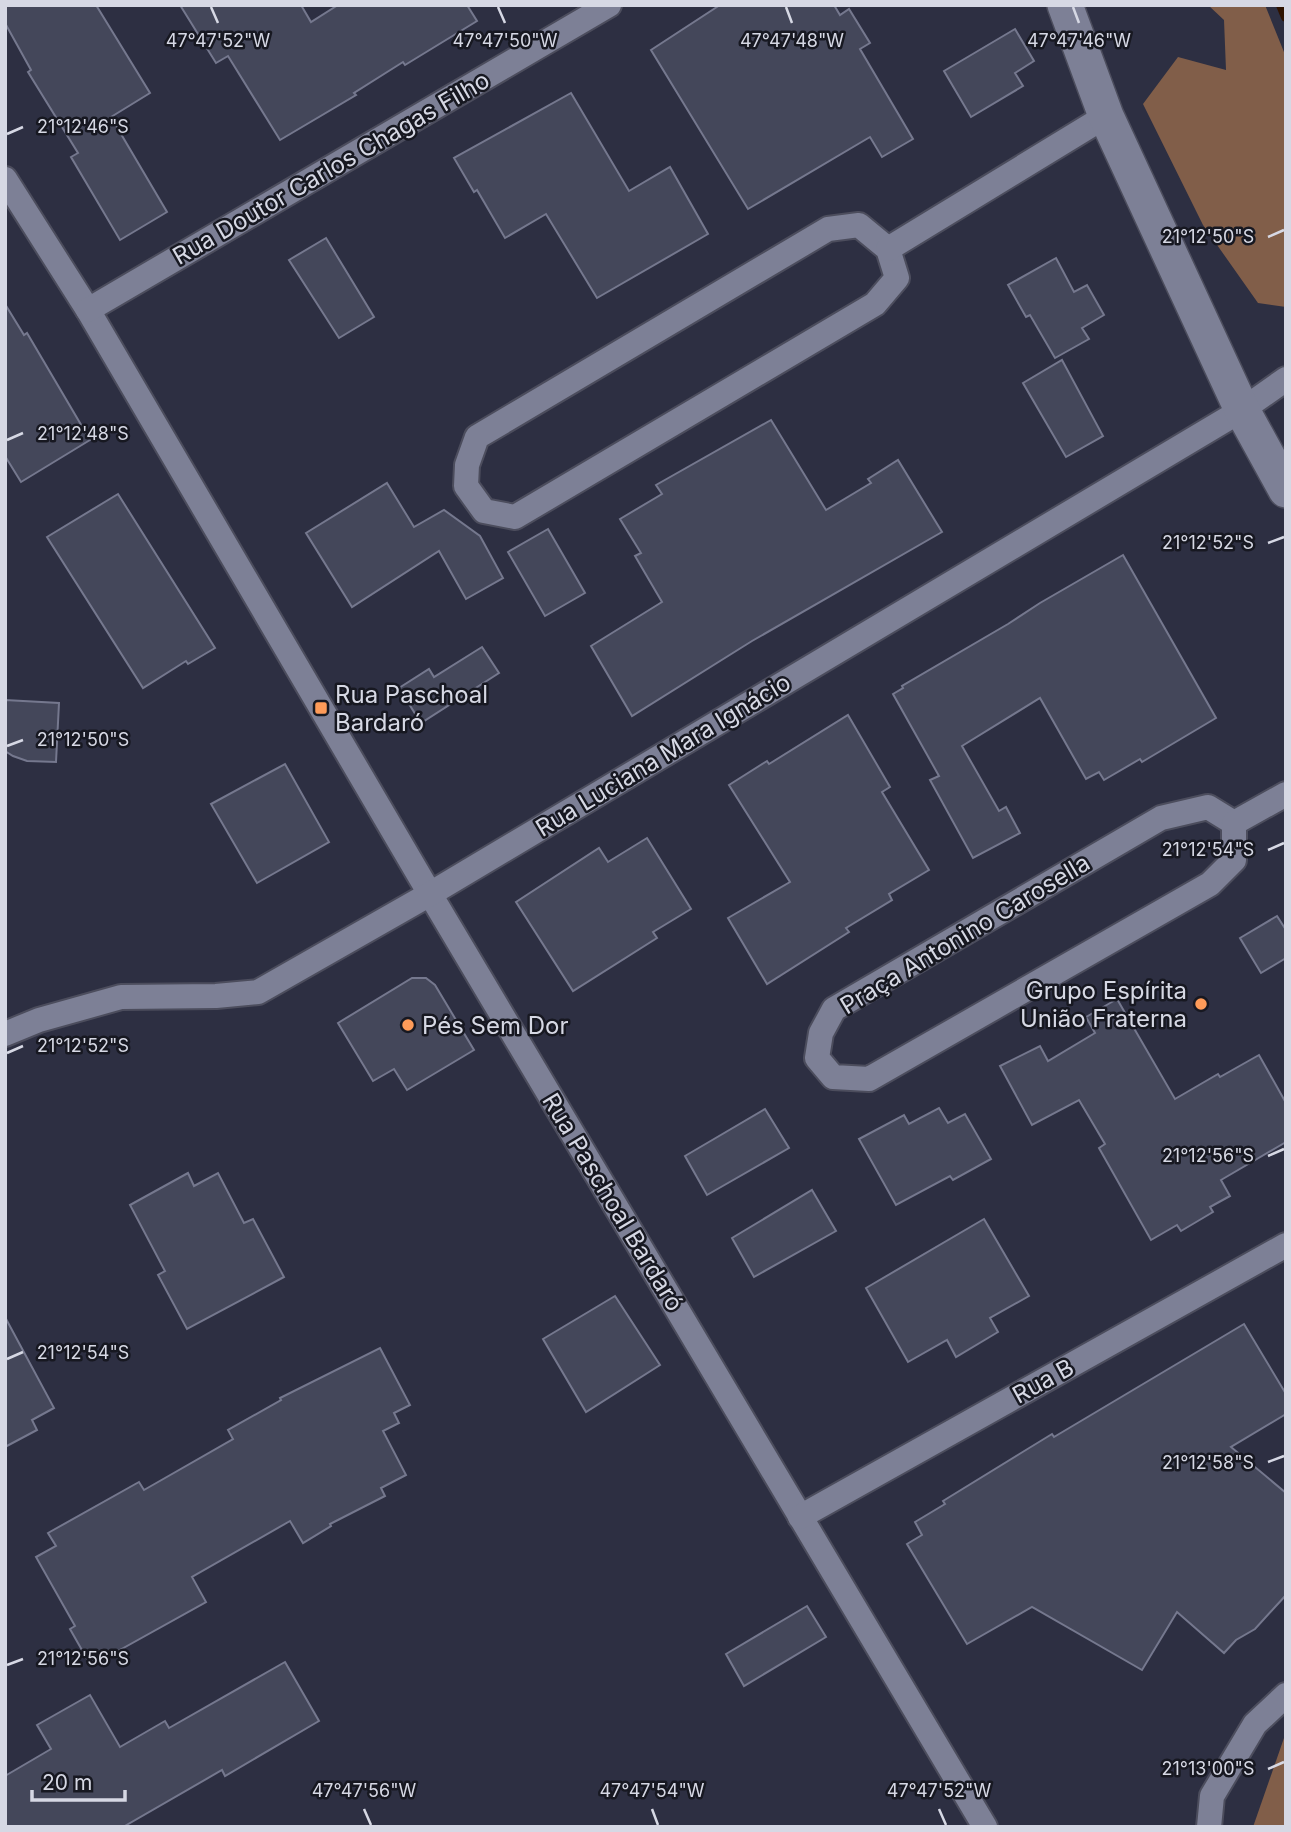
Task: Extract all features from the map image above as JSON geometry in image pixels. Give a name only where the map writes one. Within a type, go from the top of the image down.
[{"type":"main road","points":[[1065,5],[1106,116],[1242,410],[1286,490]]},
{"type":"street","name":"Rua Doutor Carlos Chagas Filho","points":[[88,310],[609,5]]},
{"type":"street","points":[[888,249],[1106,116]]},
{"type":"street","name":"Rua Paschoal Bardaró","points":[[5,179],[88,310],[430,894],[985,1827]]},
{"type":"street","points":[[859,225],[888,249],[897,278],[875,304],[515,517],[484,511],[466,486],[467,465],[477,437],[828,229],[859,225]]},
{"type":"street","name":"Rua Luciana Mara Ignácio","points":[[5,1034],[39,1020],[121,997],[216,996],[258,992],[430,894],[1242,410],[1286,379]]},
{"type":"street","points":[[1234,823],[1286,794]]},
{"type":"street","name":"Praça Antonino Carosella","points":[[1208,807],[1234,823],[1234,860],[1210,884],[869,1079],[833,1077],[817,1058],[821,1033],[834,1009],[1161,818],[1208,807]]},
{"type":"street","name":"Rua B","points":[[800,1517],[1286,1245]]},
{"type":"street","points":[[1209,1827],[1212,1796],[1255,1724],[1286,1695]]},
{"type":"shaded area","points":[[1208,5],[1265,5],[1286,57],[1286,307],[1258,303],[1203,225],[1143,104],[1178,57],[1226,70],[1224,20]]},
{"type":"shaded area","points":[[1286,1737],[1286,1827],[1253,1827],[1284,1738]]},
{"type":"building","points":[[5,5],[96,5],[150,93],[111,117],[167,212],[120,240],[71,157],[78,153],[28,72],[31,70],[5,23]]},
{"type":"building","points":[[180,5],[301,5],[311,22],[338,5],[467,5],[477,21],[405,65],[403,62],[354,93],[356,95],[280,140],[228,56],[216,63]]},
{"type":"building","points":[[720,5],[834,5],[840,15],[849,9],[870,43],[860,49],[913,139],[882,157],[870,137],[748,209],[651,50]]},
{"type":"building","points":[[1015,29],[1034,61],[1015,73],[1023,86],[971,117],[944,71]]},
{"type":"building","points":[[571,93],[629,191],[670,167],[708,234],[597,298],[546,214],[505,238],[477,190],[474,192],[454,158]]},
{"type":"building","points":[[326,238],[374,317],[339,338],[289,260]]},
{"type":"building","points":[[1056,258],[1074,292],[1087,285],[1104,315],[1082,328],[1089,339],[1055,358],[1030,315],[1026,317],[1008,285]]},
{"type":"building","points":[[5,304],[24,335],[27,333],[90,440],[21,482],[5,456]]},
{"type":"building","points":[[1062,360],[1103,436],[1066,457],[1023,383]]},
{"type":"building","points":[[771,420],[826,510],[871,483],[868,479],[898,460],[942,532],[752,641],[632,716],[591,646],[662,602],[635,556],[641,553],[620,519],[662,494],[656,485]]},
{"type":"building","points":[[387,483],[414,527],[444,510],[480,536],[503,578],[466,599],[439,551],[352,607],[306,533]]},
{"type":"building","points":[[118,494],[215,648],[188,664],[186,661],[143,688],[47,537]]},
{"type":"building","points":[[548,529],[585,593],[545,616],[508,552]]},
{"type":"building","points":[[1123,555],[1216,718],[1142,762],[1140,759],[1104,780],[1099,772],[1086,779],[1040,698],[962,746],[999,811],[1006,807],[1020,833],[973,858],[930,780],[939,776],[893,694],[903,688],[902,686]]},
{"type":"building","points":[[482,647],[499,673],[421,723],[399,688],[429,669],[434,677]]},
{"type":"building","points":[[5,700],[59,703],[56,762],[27,761],[5,751]]},
{"type":"building","points":[[848,715],[890,787],[882,792],[929,870],[889,894],[892,900],[846,928],[849,932],[767,984],[728,918],[790,882],[729,785],[767,761],[769,764]]},
{"type":"building","points":[[285,764],[329,842],[257,883],[211,804]]},
{"type":"building","points":[[647,838],[691,909],[653,932],[657,938],[573,991],[516,902],[599,848],[608,862]]},
{"type":"building","points":[[1277,916],[1286,930],[1286,958],[1261,973],[1240,938]]},
{"type":"building","points":[[412,978],[426,978],[435,985],[474,1050],[407,1090],[394,1069],[373,1081],[338,1023]]},
{"type":"building","points":[[1117,999],[1175,1099],[1218,1074],[1220,1077],[1259,1055],[1286,1103],[1286,1142],[1221,1180],[1230,1196],[1210,1207],[1213,1212],[1181,1231],[1177,1225],[1151,1240],[1099,1148],[1105,1144],[1079,1100],[1032,1125],[1000,1066],[1040,1046],[1048,1061],[1095,1033],[1086,1017]]},
{"type":"building","points":[[939,1108],[948,1123],[965,1114],[991,1159],[953,1180],[950,1176],[896,1205],[859,1139],[904,1115],[909,1124]]},
{"type":"building","points":[[765,1109],[789,1148],[707,1195],[685,1156]]},
{"type":"building","points":[[188,1173],[194,1186],[218,1173],[244,1223],[253,1219],[284,1277],[187,1329],[158,1275],[165,1271],[130,1205]]},
{"type":"building","points":[[812,1190],[836,1231],[754,1277],[732,1238]]},
{"type":"building","points":[[984,1219],[1029,1296],[990,1318],[998,1332],[956,1357],[947,1340],[908,1362],[866,1288]]},
{"type":"building","points":[[615,1296],[660,1365],[586,1412],[543,1339]]},
{"type":"building","points":[[5,1317],[54,1408],[32,1420],[37,1430],[5,1447]]},
{"type":"building","points":[[1244,1324],[1286,1394],[1286,1414],[1231,1447],[1286,1493],[1286,1595],[1255,1629],[1236,1640],[1224,1653],[1177,1612],[1142,1670],[1032,1607],[967,1644],[907,1544],[922,1535],[915,1522],[945,1504],[943,1501],[1052,1434],[1054,1437]]},
{"type":"building","points":[[380,1348],[410,1405],[394,1413],[399,1423],[383,1431],[406,1475],[381,1488],[385,1496],[330,1524],[331,1526],[303,1543],[290,1521],[192,1577],[206,1602],[91,1666],[70,1629],[75,1626],[36,1557],[56,1546],[48,1533],[139,1482],[144,1490],[233,1439],[228,1430],[281,1400],[280,1398]]},
{"type":"building","points":[[807,1606],[826,1637],[744,1686],[726,1654]]},
{"type":"building","points":[[285,1662],[319,1721],[225,1776],[222,1770],[123,1827],[5,1827],[5,1776],[51,1749],[37,1725],[90,1695],[120,1747],[165,1721],[169,1728]]},
{"type":"waterway","points":[[1281,5],[1286,17]]},
{"type":"place","name":"Rua Paschoal Bardaró","points":[[321,708]]},
{"type":"place","name":"Grupo Espírita União Fraterna","points":[[1201,1004]]},
{"type":"place","name":"Pés Sem Dor","points":[[408,1025]]}]
